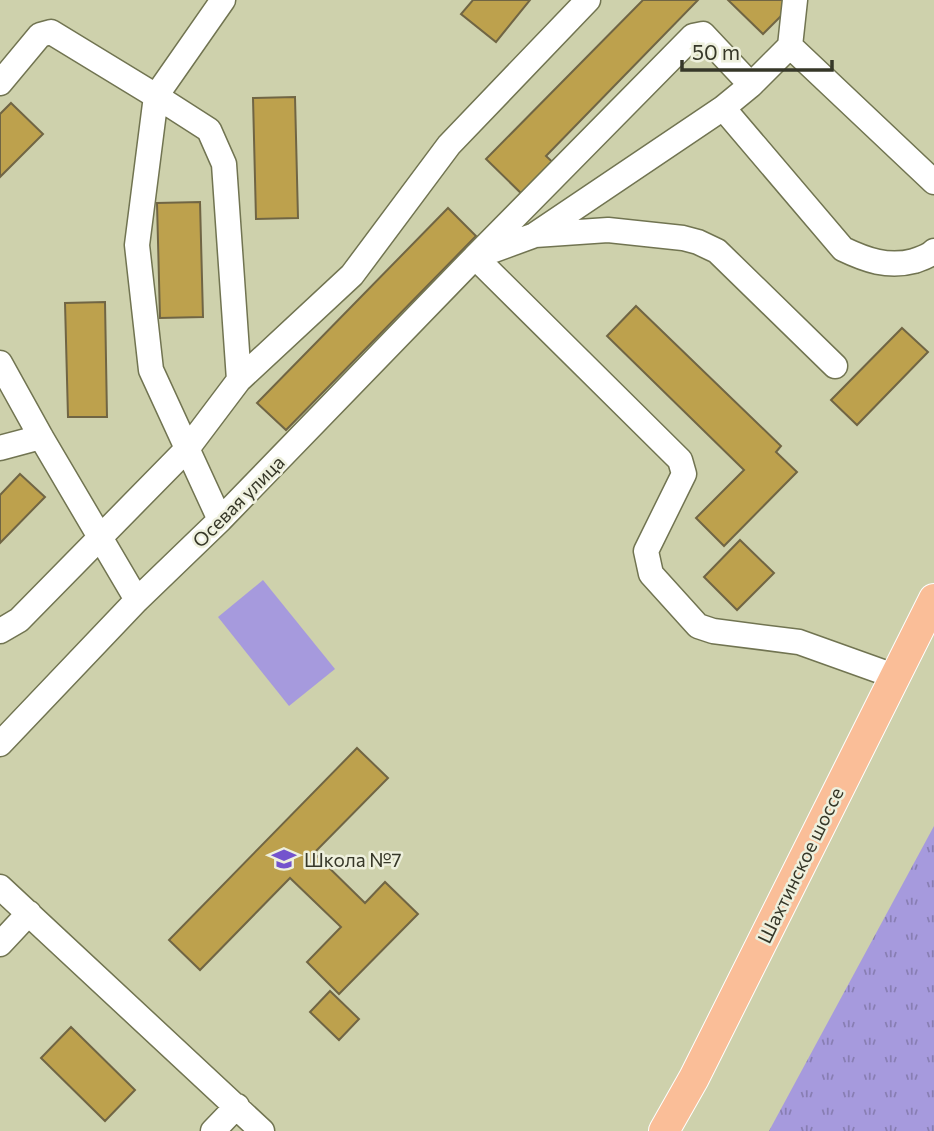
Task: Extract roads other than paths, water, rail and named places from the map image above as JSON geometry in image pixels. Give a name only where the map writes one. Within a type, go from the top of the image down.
[{"type":"main road","name":"Шахтинское шоссе","points":[[664,1131],[694,1078],[934,599]]},
{"type":"street","points":[[220,520],[151,369],[137,245],[156,96],[223,0]]},
{"type":"street","points":[[0,631],[19,620],[187,449],[239,380],[352,275],[449,145],[588,0]]},
{"type":"street","points":[[795,0],[790,46],[751,85],[723,108],[535,235],[475,257],[680,460],[684,474],[646,551],[650,574],[698,626],[713,631],[799,642],[894,676]]},
{"type":"street","points":[[0,83],[40,35],[51,32],[209,130],[224,164],[239,380]]},
{"type":"street","name":"Осевая улица","points":[[0,744],[137,600],[220,520],[693,36],[703,34],[712,41],[751,85]]},
{"type":"street","points":[[790,46],[934,183]]},
{"type":"street","points":[[723,108],[843,249],[869,261],[899,265],[929,256],[934,251]]},
{"type":"street","points":[[535,235],[608,230],[698,242],[717,251],[835,366]]},
{"type":"street","points":[[0,363],[137,600]]},
{"type":"street","points":[[0,448],[41,437]]},
{"type":"street","points":[[0,887],[262,1131]]},
{"type":"street","points":[[0,944],[29,913]]},
{"type":"street","points":[[213,1131],[237,1106]]},
{"type":"place","name":"Школа №7","points":[[284,859]]}]
